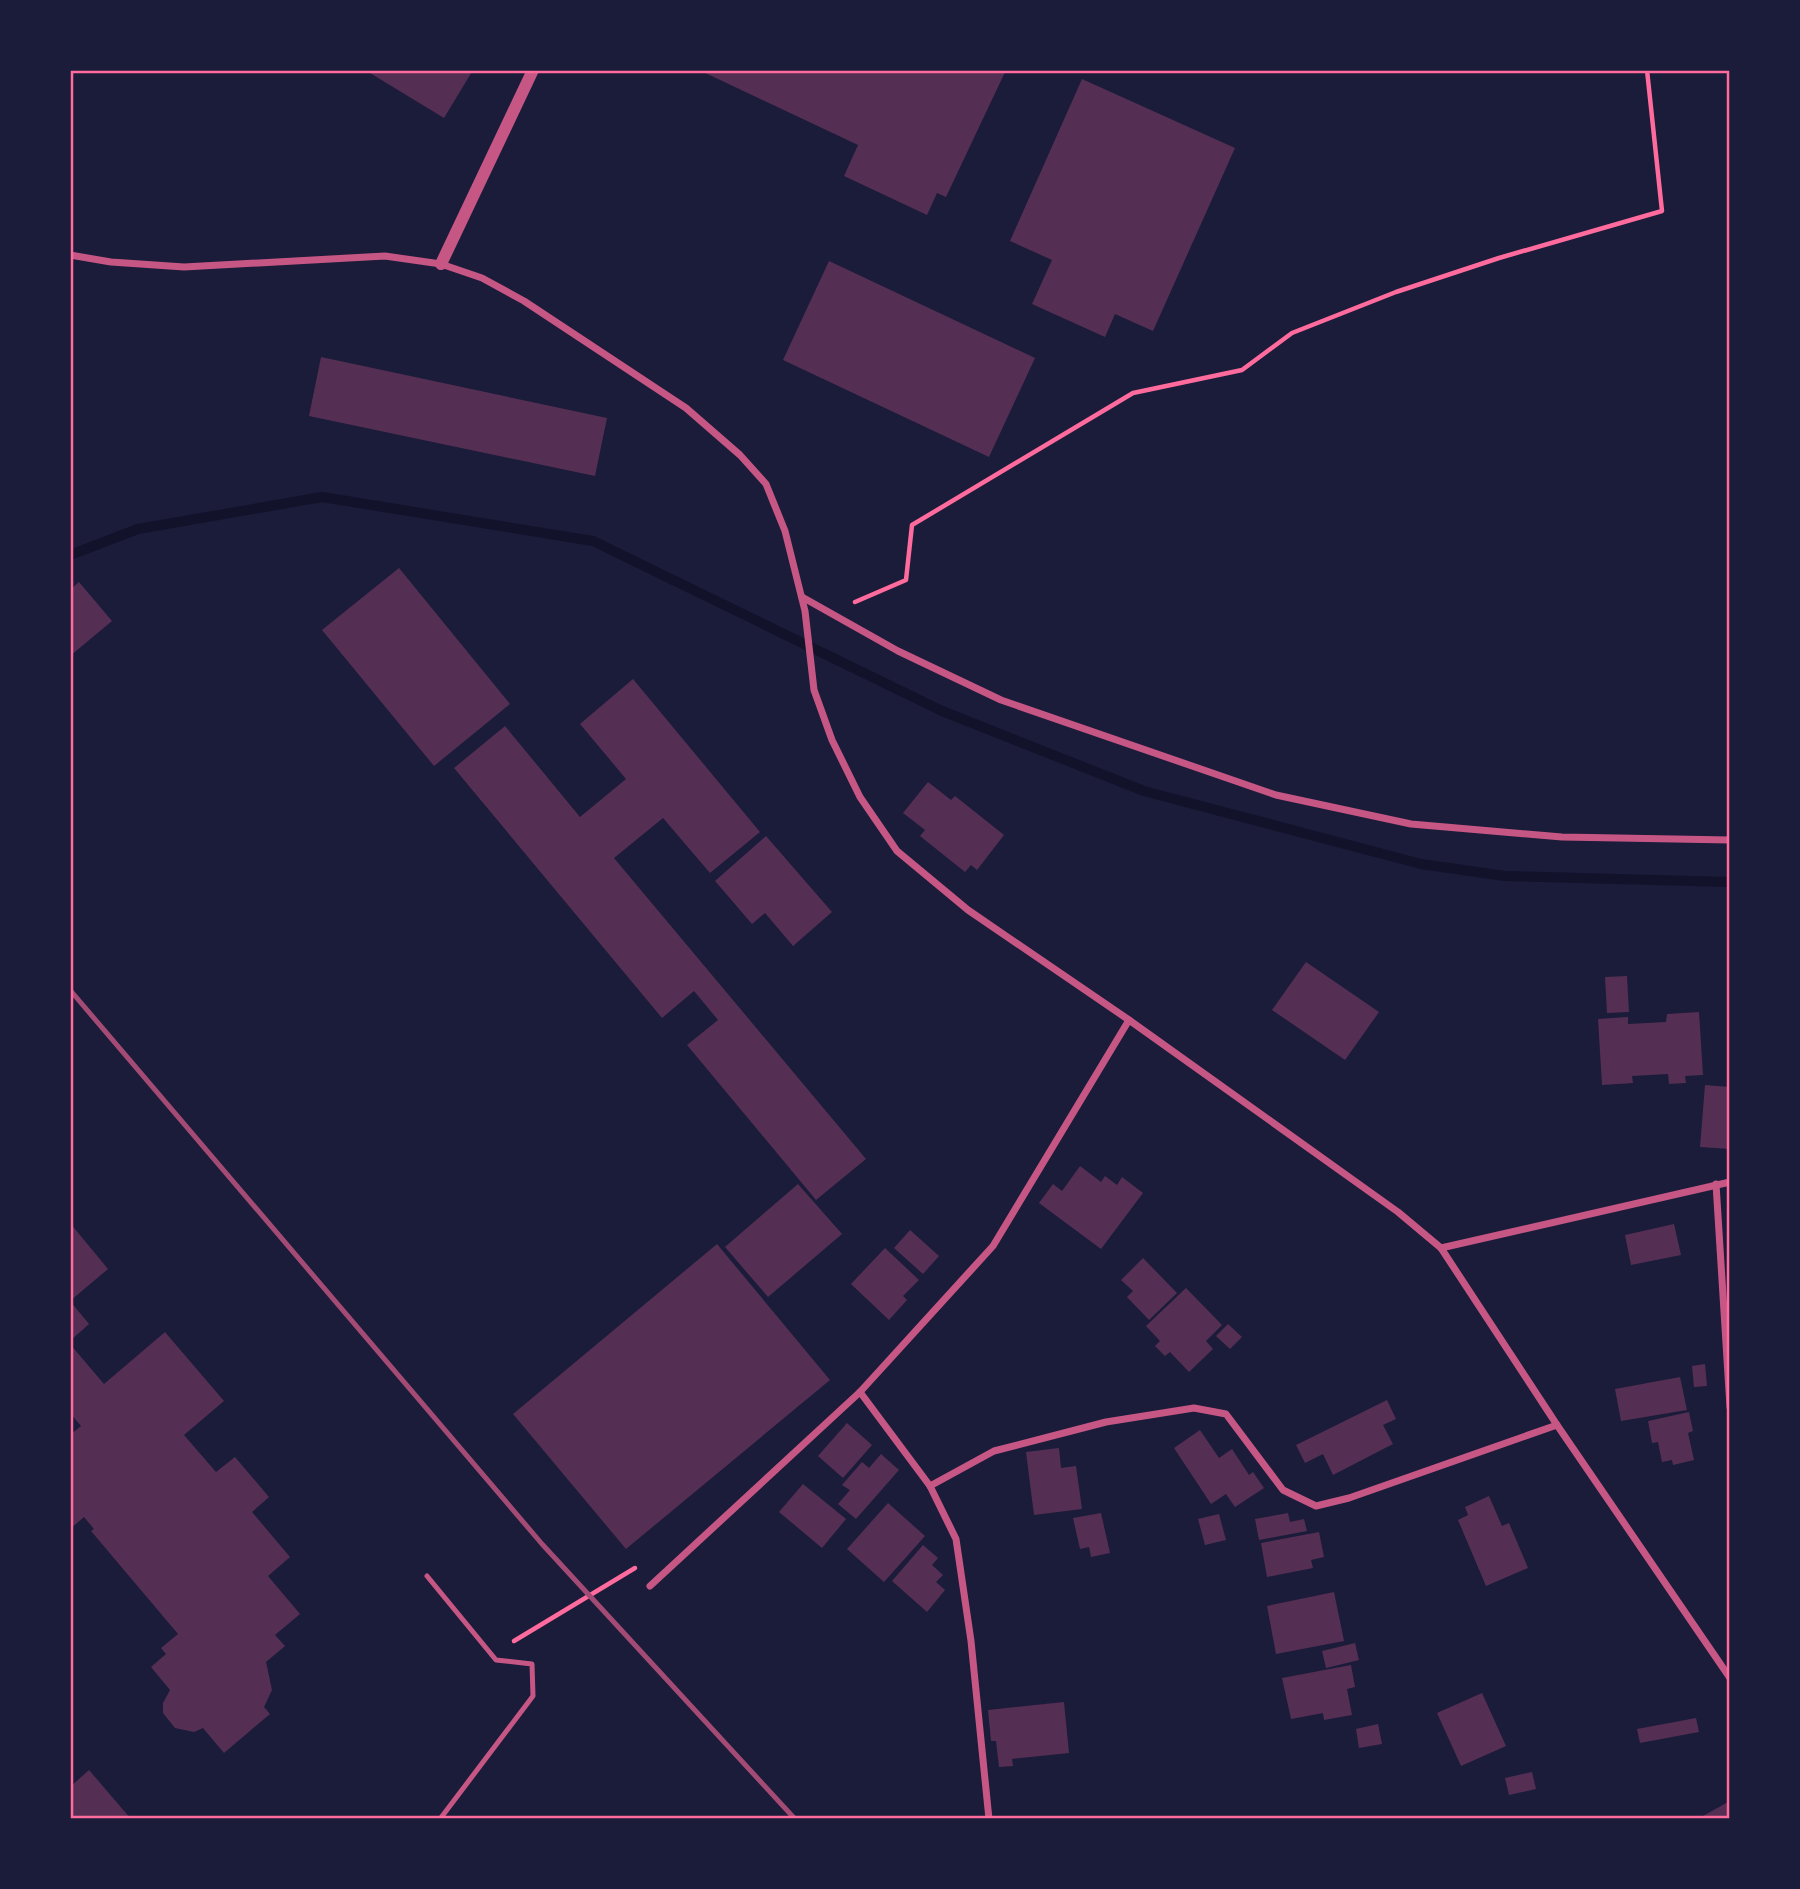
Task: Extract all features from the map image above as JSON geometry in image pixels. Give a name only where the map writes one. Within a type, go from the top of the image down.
[{"type":"street","points":[[441,264],[533,70]]},
{"type":"street","points":[[70,255],[111,262],[184,267],[385,256],[441,264],[482,278],[524,300],[686,408],[740,455],[766,484],[785,531],[806,611],[814,690],[832,740],[860,797],[897,851],[968,910],[1129,1020],[1398,1212],[1441,1248],[1557,1425],[1730,1678]]},
{"type":"street","points":[[802,597],[898,651],[1001,700],[1276,795],[1411,824],[1562,837],[1730,840]]},
{"type":"street","points":[[650,1586],[860,1392],[993,1246],[1129,1020]]},
{"type":"street","points":[[1441,1248],[1730,1182]]},
{"type":"street","points":[[1716,1184],[1730,1407]]},
{"type":"street","points":[[860,1392],[930,1486],[956,1539],[971,1641],[989,1819]]},
{"type":"street","points":[[930,1486],[994,1451],[1106,1422],[1194,1408],[1226,1415],[1283,1490],[1316,1506],[1349,1498],[1557,1425]]},
{"type":"lane","points":[[427,1576],[496,1660],[532,1664],[533,1696],[440,1819]]},
{"type":"path","points":[[830,612],[906,580],[912,525],[1133,393],[1242,370],[1293,333],[1396,292],[1499,258],[1662,211],[1647,70]]},
{"type":"path","points":[[506,1646],[636,1567]]},
{"type":"building","points":[[365,70],[473,70],[444,118]]},
{"type":"building","points":[[699,70],[1006,70],[946,197],[937,193],[927,215],[844,176],[858,145]]},
{"type":"building","points":[[1082,79],[1235,148],[1153,331],[1115,314],[1105,337],[1032,304],[1052,260],[1010,241]]},
{"type":"building","points":[[829,261],[1035,358],[989,457],[783,360]]},
{"type":"building","points":[[321,357],[607,418],[595,476],[309,416]]},
{"type":"building","points":[[399,568],[510,704],[434,766],[322,630]]},
{"type":"building","points":[[79,582],[112,621],[70,656],[70,590]]},
{"type":"building","points":[[633,679],[760,832],[710,873],[663,818],[614,858],[866,1159],[816,1200],[687,1045],[718,1020],[694,991],[662,1018],[454,768],[505,726],[580,817],[626,779],[580,724]]},
{"type":"building","points":[[928,782],[951,800],[955,796],[1004,835],[977,870],[971,865],[965,872],[920,836],[925,830],[903,813]]},
{"type":"building","points":[[766,836],[832,912],[793,946],[765,913],[752,924],[715,881]]},
{"type":"building","points":[[1306,962],[1379,1012],[1345,1060],[1272,1010]]},
{"type":"building","points":[[1627,976],[1629,1012],[1607,1013],[1605,977]]},
{"type":"building","points":[[1699,1012],[1703,1075],[1685,1076],[1686,1083],[1669,1084],[1668,1074],[1632,1076],[1633,1083],[1602,1085],[1598,1019],[1628,1017],[1628,1024],[1666,1022],[1667,1014]]},
{"type":"building","points":[[1705,1085],[1730,1087],[1730,1149],[1700,1147]]},
{"type":"building","points":[[1080,1166],[1101,1182],[1105,1176],[1117,1185],[1122,1177],[1143,1193],[1101,1249],[1039,1203],[1053,1184],[1062,1191]]},
{"type":"building","points":[[798,1184],[842,1234],[768,1297],[725,1247]]},
{"type":"building","points":[[70,1223],[108,1269],[70,1301]]},
{"type":"building","points":[[1674,1224],[1681,1255],[1631,1265],[1625,1235]]},
{"type":"building","points":[[910,1230],[939,1256],[923,1274],[894,1248]]},
{"type":"building","points":[[717,1244],[830,1380],[626,1549],[513,1414]]},
{"type":"building","points":[[885,1248],[919,1280],[903,1296],[907,1300],[889,1320],[851,1284]]},
{"type":"building","points":[[1143,1258],[1177,1293],[1149,1320],[1127,1297],[1133,1291],[1121,1280]]},
{"type":"building","points":[[1186,1288],[1222,1325],[1206,1341],[1213,1349],[1189,1372],[1170,1352],[1165,1356],[1155,1346],[1160,1341],[1146,1326]]},
{"type":"building","points":[[70,1301],[89,1324],[70,1341]]},
{"type":"building","points":[[1228,1324],[1242,1337],[1230,1349],[1216,1336]]},
{"type":"building","points":[[165,1332],[224,1401],[184,1435],[216,1472],[235,1457],[269,1497],[252,1512],[290,1557],[268,1576],[300,1614],[275,1635],[285,1646],[266,1662],[272,1690],[264,1707],[270,1714],[224,1753],[203,1728],[194,1732],[175,1728],[163,1713],[163,1703],[170,1690],[151,1667],[166,1654],[161,1648],[178,1634],[91,1531],[94,1529],[84,1517],[70,1529],[70,1435],[81,1426],[70,1413],[70,1344],[104,1384]]},
{"type":"building","points":[[1705,1364],[1707,1386],[1694,1387],[1692,1366]]},
{"type":"building","points":[[1680,1377],[1687,1410],[1621,1421],[1615,1389]]},
{"type":"building","points":[[1387,1400],[1396,1419],[1383,1425],[1393,1444],[1333,1475],[1323,1454],[1305,1463],[1296,1445]]},
{"type":"building","points":[[1689,1412],[1693,1431],[1688,1433],[1694,1460],[1673,1465],[1672,1460],[1662,1462],[1658,1442],[1652,1443],[1648,1421]]},
{"type":"building","points":[[847,1423],[872,1445],[843,1478],[818,1456]]},
{"type":"building","points":[[1200,1430],[1219,1458],[1232,1449],[1249,1475],[1253,1472],[1264,1488],[1235,1507],[1226,1494],[1211,1504],[1174,1448]]},
{"type":"building","points":[[1059,1448],[1061,1468],[1076,1466],[1082,1509],[1034,1515],[1026,1452]]},
{"type":"building","points":[[881,1454],[899,1470],[856,1519],[838,1504],[850,1490],[842,1485],[862,1462],[869,1468]]},
{"type":"building","points":[[803,1484],[846,1519],[822,1548],[779,1512]]},
{"type":"building","points":[[1489,1496],[1502,1526],[1509,1523],[1528,1568],[1486,1586],[1458,1520],[1468,1515],[1465,1507]]},
{"type":"building","points":[[888,1503],[925,1536],[884,1582],[847,1549]]},
{"type":"building","points":[[1101,1513],[1110,1553],[1091,1557],[1089,1547],[1080,1549],[1073,1518]]},
{"type":"building","points":[[1288,1513],[1290,1522],[1304,1519],[1307,1531],[1259,1540],[1255,1519]]},
{"type":"building","points":[[1219,1514],[1226,1540],[1205,1545],[1198,1519]]},
{"type":"building","points":[[1319,1532],[1324,1557],[1311,1560],[1313,1568],[1267,1577],[1261,1543]]},
{"type":"building","points":[[923,1545],[938,1558],[932,1565],[943,1575],[936,1582],[945,1590],[927,1612],[892,1581]]},
{"type":"building","points":[[1334,1592],[1344,1641],[1276,1654],[1267,1606]]},
{"type":"building","points":[[1355,1643],[1359,1660],[1326,1668],[1322,1651]]},
{"type":"building","points":[[1351,1665],[1355,1687],[1347,1689],[1352,1715],[1324,1720],[1323,1713],[1291,1719],[1282,1678]]},
{"type":"building","points":[[1482,1693],[1506,1746],[1461,1766],[1437,1713]]},
{"type":"building","points":[[1064,1702],[1069,1753],[1012,1759],[1013,1766],[999,1767],[996,1741],[991,1741],[988,1710]]},
{"type":"building","points":[[1696,1718],[1699,1732],[1640,1743],[1637,1729]]},
{"type":"building","points":[[1378,1724],[1382,1744],[1359,1748],[1356,1729]]},
{"type":"building","points":[[89,1770],[131,1819],[70,1819],[70,1787]]},
{"type":"building","points":[[1532,1772],[1536,1789],[1509,1795],[1505,1778]]},
{"type":"building","points":[[1730,1801],[1730,1819],[1702,1819],[1701,1817]]},
{"type":"waterway","points":[[70,555],[138,529],[322,497],[593,541],[942,711],[1144,791],[1421,864],[1505,876],[1730,882]]},
{"type":"railway","points":[[70,990],[542,1544],[795,1819]]}]
